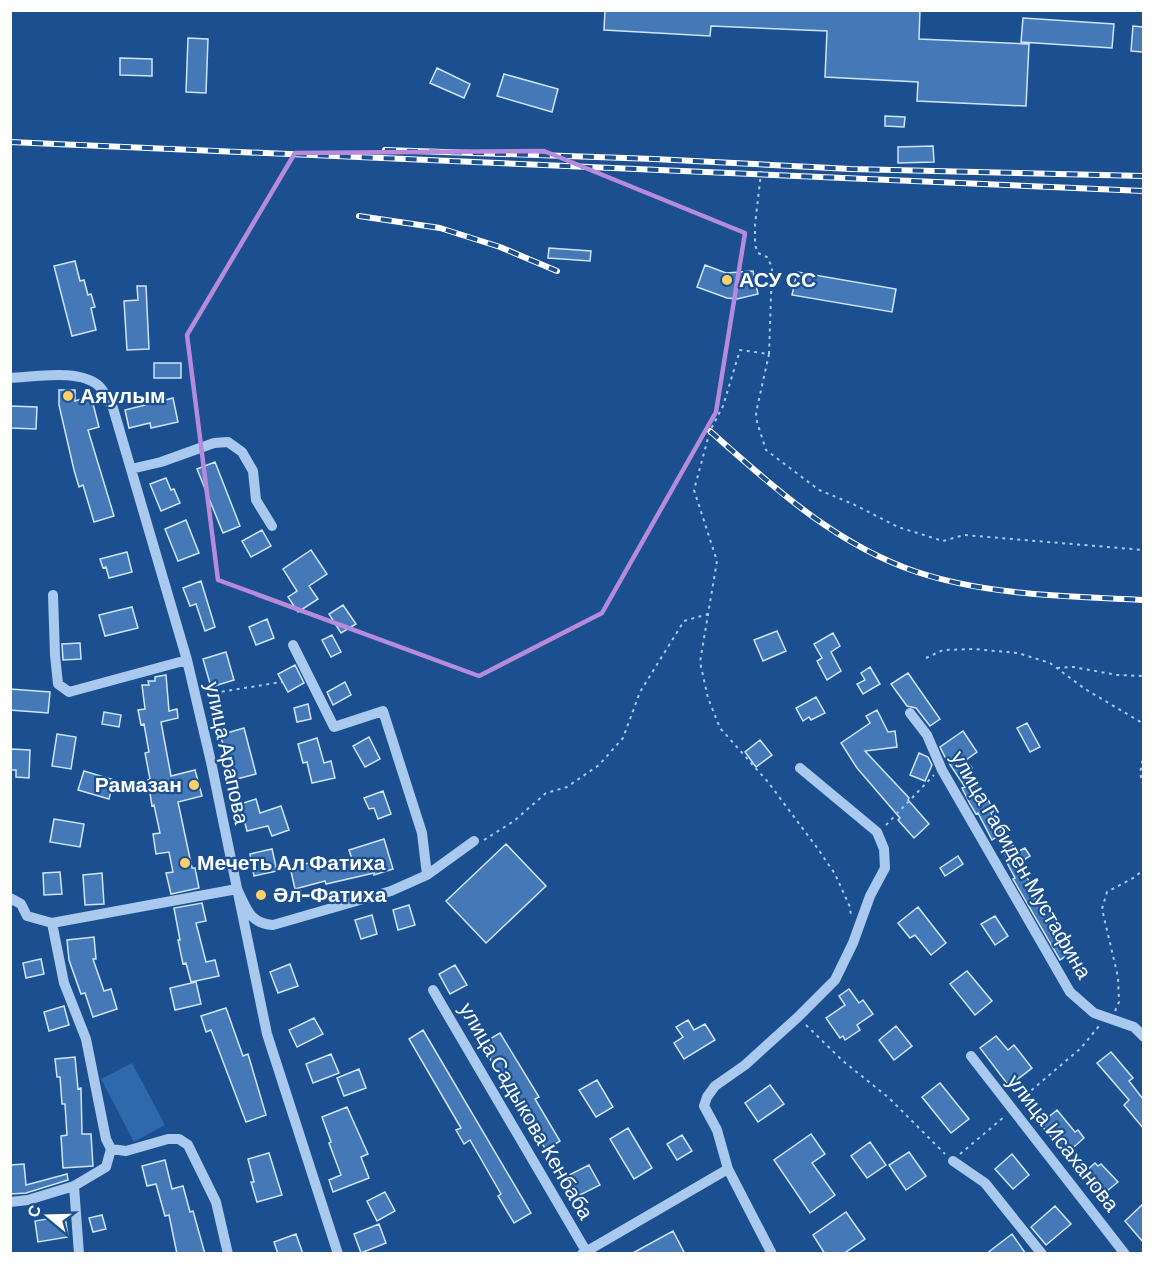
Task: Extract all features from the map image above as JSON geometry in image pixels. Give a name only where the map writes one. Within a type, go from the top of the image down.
[{"type":"street","name":"улица Арапова","points":[[10,378],[52,375],[82,377],[100,387],[114,408],[187,660],[267,1034],[338,1254]]},
{"type":"street","points":[[131,469],[161,462],[214,442],[228,442],[242,452],[253,471],[256,500],[272,526]]},
{"type":"street","points":[[53,595],[58,684],[69,692],[187,660]]},
{"type":"street","points":[[293,645],[334,727],[383,711],[422,833],[427,875]]},
{"type":"street","name":"улица Габиден Мустафина","points":[[910,713],[927,735],[942,770],[1070,992],[1094,1013],[1134,1027],[1143,1037]]},
{"type":"street","points":[[772,1254],[728,1169],[717,1130],[704,1106],[715,1086],[745,1065],[835,980],[853,944],[870,896],[885,868],[884,849],[877,832],[800,768]]},
{"type":"street","points":[[10,898],[21,904],[27,916],[52,922],[237,889],[250,916],[261,924],[273,925],[391,891],[427,875],[474,841]]},
{"type":"street","points":[[10,1202],[28,1200],[74,1186],[106,1167],[111,1149],[106,1139],[86,1039],[64,983],[52,922]]},
{"type":"street","name":"улица Садыкова Кенбаба","points":[[433,990],[584,1252]]},
{"type":"street","name":"улица Исаханова","points":[[970,1056],[1125,1254]]},
{"type":"street","points":[[111,1149],[126,1151],[179,1138],[188,1145],[216,1202],[228,1254]]},
{"type":"street","points":[[952,1161],[985,1183],[1040,1253]]},
{"type":"street","points":[[584,1252],[728,1169]]},
{"type":"street","points":[[74,1186],[79,1254]]},
{"type":"path","points":[[762,164],[755,245],[758,253],[767,257],[772,267],[769,354],[756,413],[766,450],[819,490],[898,527],[943,541],[964,535],[1143,550]]},
{"type":"path","points":[[769,354],[740,350],[723,406],[710,431],[694,490],[717,561],[700,662],[708,698],[720,728],[768,782],[835,874],[850,907],[853,944]]},
{"type":"path","points":[[474,841],[483,840],[514,821],[546,793],[567,787],[599,765],[623,738],[640,692],[684,621],[708,614]]},
{"type":"path","points":[[926,658],[943,650],[973,649],[1018,653],[1050,663],[1085,689],[1143,724]]},
{"type":"path","points":[[1057,668],[1073,667],[1116,675],[1143,676]]},
{"type":"path","points":[[195,696],[282,682]]},
{"type":"path","points":[[1143,753],[1140,774],[1143,788]]},
{"type":"path","points":[[877,832],[893,819],[931,777],[942,770]]},
{"type":"path","points":[[798,1017],[843,1061],[889,1098],[952,1161],[1081,1048],[1109,1018],[1119,1002],[1118,977],[1102,909],[1107,892],[1135,877],[1143,869]]},
{"type":"highlighted area","points":[[544,151],[745,233],[716,412],[602,613],[479,676],[218,580],[187,335],[295,153]]},
{"type":"shaded area","points":[[132,1063],[165,1125],[134,1142],[101,1079]]},
{"type":"building","points":[[605,10],[920,10],[919,39],[1029,44],[1026,106],[917,101],[918,82],[825,77],[827,31],[711,26],[710,36],[604,30]]},
{"type":"building","points":[[1023,18],[1114,24],[1112,48],[1021,42]]},
{"type":"building","points":[[1133,26],[1143,27],[1143,52],[1131,51]]},
{"type":"building","points":[[188,38],[208,39],[206,93],[186,92]]},
{"type":"building","points":[[120,58],[152,59],[152,76],[120,75]]},
{"type":"building","points":[[437,68],[470,84],[464,98],[430,83]]},
{"type":"building","points":[[504,74],[558,89],[552,112],[497,96]]},
{"type":"building","points":[[885,116],[905,117],[904,127],[885,126]]},
{"type":"building","points":[[933,146],[934,162],[898,163],[898,147]]},
{"type":"building","points":[[549,248],[591,251],[590,261],[548,258]]},
{"type":"building","points":[[75,261],[80,281],[84,280],[88,295],[91,294],[95,307],[91,308],[96,330],[72,336],[54,266]]},
{"type":"building","name":"АСУ СС","points":[[705,265],[726,273],[753,271],[758,294],[737,299],[727,298],[697,287]]},
{"type":"building","points":[[797,272],[896,289],[892,312],[792,295]]},
{"type":"building","points":[[137,286],[146,286],[149,349],[127,350],[124,301],[138,300]]},
{"type":"building","points":[[154,363],[181,363],[181,378],[154,378]]},
{"type":"building","points":[[59,390],[75,390],[75,401],[91,396],[99,427],[88,430],[114,516],[94,522],[83,485],[79,487],[74,470],[59,405]]},
{"type":"building","points":[[173,398],[178,422],[151,428],[150,423],[129,428],[125,410]]},
{"type":"building","points":[[10,406],[37,407],[36,429],[10,428]]},
{"type":"building","points":[[215,462],[240,526],[223,533],[197,469]]},
{"type":"building","points":[[166,478],[180,503],[161,511],[150,484]]},
{"type":"building","points":[[186,520],[199,553],[178,561],[165,529]]},
{"type":"building","points":[[262,530],[271,546],[251,557],[242,541]]},
{"type":"building","points":[[311,550],[327,574],[309,586],[318,599],[298,612],[288,597],[297,591],[283,569]]},
{"type":"building","points":[[127,552],[132,572],[109,578],[106,567],[103,568],[100,559]]},
{"type":"building","points":[[201,581],[215,627],[205,631],[196,604],[190,606],[183,588]]},
{"type":"building","points":[[343,605],[356,624],[341,633],[329,614]]},
{"type":"building","points":[[132,607],[138,628],[105,636],[99,615]]},
{"type":"building","points":[[267,619],[274,638],[256,645],[249,627]]},
{"type":"building","points":[[777,631],[786,651],[763,661],[754,640]]},
{"type":"building","points":[[833,633],[840,646],[831,652],[841,671],[827,680],[817,661],[822,658],[814,644]]},
{"type":"building","points":[[332,635],[341,652],[331,657],[322,640]]},
{"type":"building","points":[[80,643],[81,659],[63,660],[62,644]]},
{"type":"building","points":[[226,652],[234,680],[211,687],[203,659]]},
{"type":"building","points":[[295,665],[304,683],[288,692],[278,674]]},
{"type":"building","points":[[870,667],[880,684],[863,694],[857,684],[865,680],[861,673]]},
{"type":"building","points":[[908,673],[940,719],[930,726],[916,708],[907,706],[891,684]]},
{"type":"building","points":[[166,675],[169,711],[177,709],[178,718],[161,722],[171,776],[195,770],[202,796],[178,802],[192,868],[195,868],[199,888],[171,894],[166,873],[173,872],[169,852],[156,854],[153,834],[160,833],[154,805],[152,806],[148,780],[150,779],[145,753],[149,752],[144,724],[141,725],[138,710],[145,709],[142,685],[149,685],[148,681],[155,681],[155,677]]},
{"type":"building","points":[[345,682],[351,695],[333,705],[327,692]]},
{"type":"building","points":[[10,689],[50,692],[48,713],[10,710]]},
{"type":"building","points":[[816,697],[825,713],[803,721],[796,708]]},
{"type":"building","points":[[308,704],[311,719],[297,722],[294,708]]},
{"type":"building","points":[[877,710],[888,732],[895,731],[897,747],[865,751],[909,798],[908,800],[929,824],[914,838],[857,768],[841,743],[870,723],[866,716]]},
{"type":"building","points":[[104,712],[121,715],[119,727],[102,724]]},
{"type":"building","points":[[1027,723],[1040,747],[1030,752],[1017,728]]},
{"type":"building","points":[[244,728],[256,774],[233,780],[228,753],[226,753],[220,735]]},
{"type":"building","points":[[963,731],[977,752],[966,760],[972,768],[969,770],[983,797],[986,796],[994,811],[991,813],[1002,834],[992,840],[978,813],[976,814],[970,804],[962,788],[965,787],[940,747]]},
{"type":"building","points":[[57,734],[76,737],[71,769],[52,766]]},
{"type":"building","points":[[369,737],[380,759],[365,767],[353,746]]},
{"type":"building","points":[[317,738],[324,763],[331,761],[335,778],[312,783],[307,762],[303,763],[298,744]]},
{"type":"building","points":[[760,740],[772,755],[756,767],[745,752]]},
{"type":"building","points":[[11,749],[30,750],[29,778],[16,777],[16,770],[10,770]]},
{"type":"building","points":[[919,753],[928,757],[932,765],[925,781],[910,775]]},
{"type":"building","points":[[84,771],[114,780],[109,799],[78,790]]},
{"type":"building","points":[[383,791],[391,814],[378,819],[374,808],[369,809],[364,798]]},
{"type":"building","points":[[256,799],[260,813],[281,806],[289,830],[272,836],[268,826],[247,831],[240,804]]},
{"type":"building","points":[[54,819],[84,824],[80,847],[50,842]]},
{"type":"building","points":[[384,839],[393,869],[374,875],[374,873],[326,884],[325,881],[295,889],[290,867],[314,862],[315,868],[352,859],[349,850]]},
{"type":"building","points":[[506,844],[546,886],[486,943],[446,901]]},
{"type":"building","points":[[1013,845],[1017,852],[1025,848],[1030,856],[1019,863],[1035,892],[1032,894],[1046,913],[1049,912],[1074,951],[1060,960],[1013,879],[1015,878],[1003,851]]},
{"type":"building","points":[[272,849],[277,871],[254,876],[250,854]]},
{"type":"building","points":[[958,856],[963,864],[945,876],[940,868]]},
{"type":"building","points":[[60,872],[62,894],[44,895],[43,873]]},
{"type":"building","points":[[102,873],[104,904],[85,905],[83,875]]},
{"type":"building","points":[[202,903],[206,921],[196,923],[206,962],[215,960],[219,976],[191,982],[186,963],[183,964],[174,908]]},
{"type":"building","points":[[409,905],[415,925],[398,930],[393,910]]},
{"type":"building","points":[[918,907],[946,943],[931,955],[915,935],[910,938],[898,923]]},
{"type":"building","points":[[372,915],[377,934],[361,939],[355,920]]},
{"type":"building","points":[[995,916],[1008,936],[995,945],[981,924]]},
{"type":"building","points":[[94,937],[96,959],[93,959],[104,991],[111,989],[117,1009],[93,1017],[85,993],[81,994],[69,960],[67,940]]},
{"type":"building","points":[[41,959],[44,974],[26,978],[23,963]]},
{"type":"building","points":[[290,964],[298,986],[278,993],[270,972]]},
{"type":"building","points":[[455,965],[467,985],[450,994],[439,974]]},
{"type":"building","points":[[967,971],[992,1001],[975,1015],[950,984]]},
{"type":"building","points":[[196,982],[201,1004],[175,1010],[170,988]]},
{"type":"building","points":[[849,989],[859,1003],[863,1000],[873,1014],[857,1025],[860,1030],[845,1040],[843,1036],[840,1038],[826,1018],[845,1005],[839,996]]},
{"type":"building","points":[[64,1006],[69,1025],[49,1031],[44,1012]]},
{"type":"building","points":[[226,1008],[243,1056],[248,1054],[266,1115],[246,1122],[211,1030],[206,1032],[201,1016]]},
{"type":"building","points":[[314,1018],[323,1034],[297,1047],[289,1030]]},
{"type":"building","points":[[688,1020],[694,1030],[705,1024],[715,1040],[684,1059],[674,1043],[683,1037],[676,1027]]},
{"type":"building","points":[[896,1026],[912,1046],[894,1060],[879,1040]]},
{"type":"building","points":[[423,1030],[531,1213],[514,1223],[498,1196],[501,1194],[470,1140],[464,1144],[456,1130],[461,1128],[409,1039]]},
{"type":"building","points":[[500,1033],[539,1097],[535,1099],[560,1141],[546,1150],[481,1044]]},
{"type":"building","points":[[996,1036],[1008,1050],[1014,1045],[1032,1068],[1009,1086],[980,1048]]},
{"type":"building","points":[[1111,1052],[1133,1078],[1129,1081],[1143,1099],[1143,1128],[1124,1105],[1129,1100],[1097,1063]]},
{"type":"building","points":[[331,1054],[339,1073],[313,1083],[306,1064]]},
{"type":"building","points":[[75,1057],[78,1089],[81,1088],[82,1134],[91,1134],[93,1166],[63,1168],[61,1136],[67,1135],[65,1104],[62,1104],[60,1077],[57,1077],[55,1059]]},
{"type":"building","points":[[359,1069],[366,1088],[344,1096],[337,1078]]},
{"type":"building","points":[[597,1080],[613,1107],[596,1117],[579,1090]]},
{"type":"building","points":[[940,1083],[969,1119],[951,1133],[922,1097]]},
{"type":"building","points":[[770,1085],[784,1104],[758,1122],[745,1103]]},
{"type":"building","points":[[347,1107],[368,1154],[361,1157],[369,1178],[333,1192],[329,1180],[341,1175],[322,1117]]},
{"type":"building","points":[[1057,1110],[1075,1132],[1078,1130],[1084,1138],[1066,1154],[1040,1124]]},
{"type":"building","points":[[628,1128],[652,1168],[634,1179],[610,1139]]},
{"type":"building","points":[[811,1134],[825,1154],[812,1163],[835,1195],[810,1213],[774,1160]]},
{"type":"building","points":[[682,1135],[692,1151],[677,1160],[667,1144]]},
{"type":"building","points":[[870,1142],[886,1165],[867,1178],[851,1156]]},
{"type":"building","points":[[909,1152],[926,1176],[906,1190],[889,1165]]},
{"type":"building","points":[[269,1153],[282,1195],[257,1202],[248,1159]]},
{"type":"building","points":[[1012,1154],[1029,1175],[1013,1189],[995,1169]]},
{"type":"building","points":[[165,1160],[172,1189],[183,1186],[190,1212],[193,1211],[205,1254],[177,1254],[169,1215],[165,1216],[156,1184],[147,1186],[142,1166]]},
{"type":"building","points":[[1095,1163],[1098,1166],[1101,1164],[1118,1182],[1102,1195],[1084,1173]]},
{"type":"building","points":[[24,1164],[26,1185],[67,1174],[68,1180],[26,1193],[10,1194],[10,1165]]},
{"type":"building","points":[[589,1165],[600,1185],[580,1195],[569,1175]]},
{"type":"building","points":[[385,1192],[395,1211],[377,1221],[367,1201]]},
{"type":"building","points":[[1143,1204],[1143,1242],[1125,1221]]},
{"type":"building","points":[[1055,1206],[1071,1224],[1046,1245],[1031,1227]]},
{"type":"building","points":[[846,1212],[865,1239],[843,1254],[825,1254],[813,1235]]},
{"type":"building","points":[[102,1215],[106,1229],[93,1232],[89,1218]]},
{"type":"building","points":[[65,1216],[68,1237],[38,1242],[35,1221]]},
{"type":"building","points":[[379,1224],[386,1243],[361,1253],[354,1234]]},
{"type":"building","points":[[673,1231],[685,1254],[631,1254]]},
{"type":"building","points":[[296,1234],[303,1254],[278,1254],[274,1242]]},
{"type":"building","points":[[1012,1234],[1026,1254],[986,1254]]},
{"type":"railway","points":[[10,142],[1144,191]]},
{"type":"railway","points":[[385,150],[654,159],[851,169],[1144,176]]},
{"type":"railway","points":[[359,216],[440,228],[500,247],[557,271]]},
{"type":"railway","points":[[710,431],[781,493],[832,530],[887,560],[917,572],[972,586],[1029,594],[1144,600]]},
{"type":"place","name":"АСУ СС","points":[[727,280]]},
{"type":"place","name":"Аяулым","points":[[68,396]]},
{"type":"place","name":"Рамазан","points":[[194,785]]},
{"type":"place","name":"Мечеть Ал Фатиха","points":[[185,863]]},
{"type":"place","name":"Әл-Фатиха","points":[[261,895]]}]
